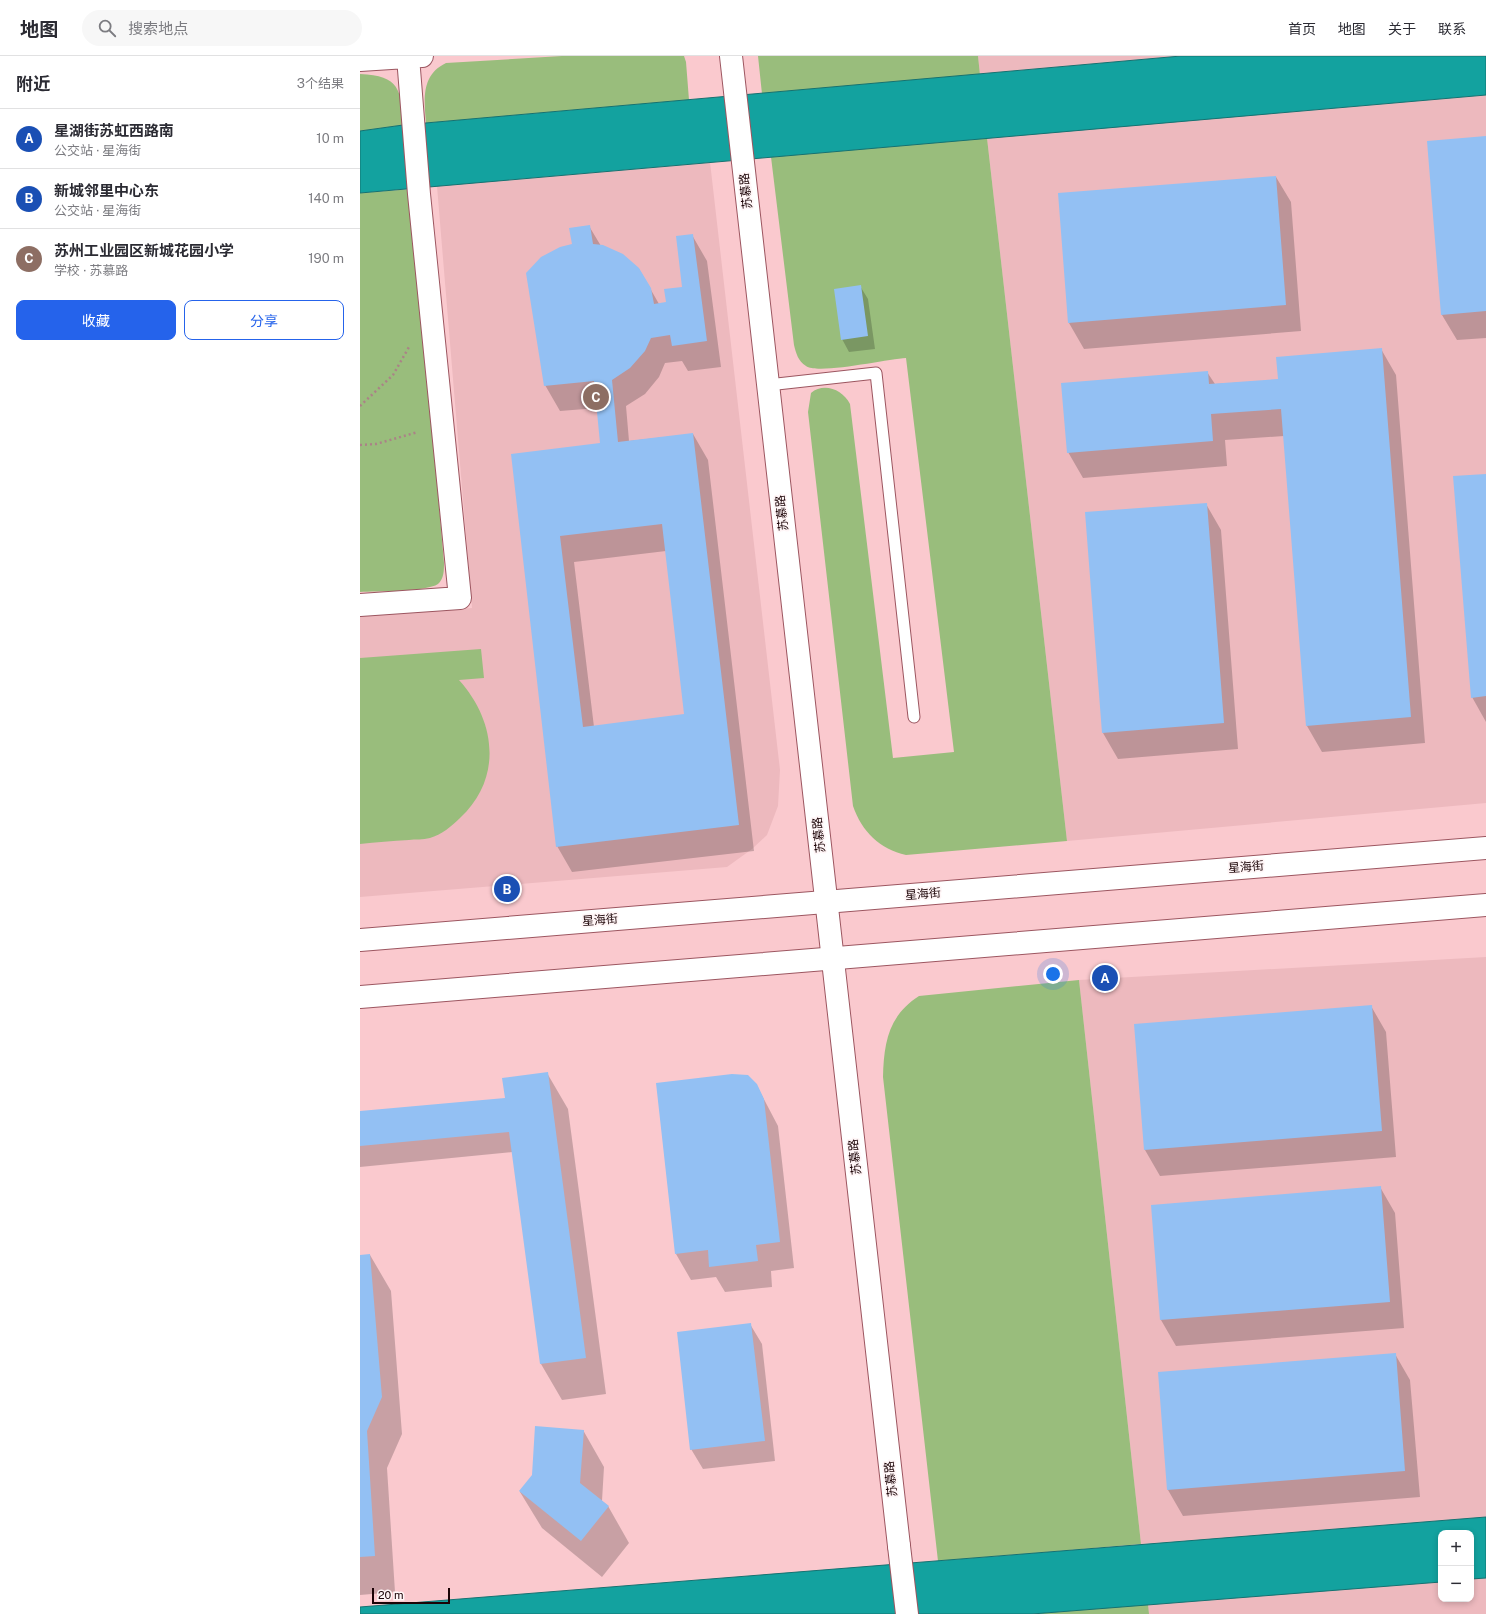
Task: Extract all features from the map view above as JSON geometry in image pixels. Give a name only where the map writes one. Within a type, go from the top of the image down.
[{"type":"main road","name":"苏慕路","points":[[731,56],[907,1614]]},
{"type":"main road","points":[[360,60],[415,57],[413,117],[419,194],[444,425],[460,598],[360,605]]},
{"type":"main road","name":"星海街","points":[[360,940],[1486,848]]},
{"type":"main road","points":[[360,997],[1486,905]]},
{"type":"lane","points":[[768,385],[876,373],[914,717]]},
{"type":"path","points":[[360,406],[393,375],[399,367],[411,342]]},
{"type":"path","points":[[360,445],[376,444],[444,425]]},
{"type":"shaded area","points":[[978,56],[1181,56],[980,75]]},
{"type":"shaded area","points":[[1486,95],[1486,803],[1067,841],[987,138]]},
{"type":"shaded area","points":[[710,162],[780,770],[778,806],[767,835],[752,849],[727,867],[360,897],[360,615],[472,608],[437,186]]},
{"type":"shaded area","points":[[1486,957],[1486,1517],[1141,1544],[1079,980]]},
{"type":"shaded area","points":[[1486,1578],[1486,1614],[1149,1614],[1148,1604],[1438,1582],[1438,1602],[1474,1602],[1474,1579]]},
{"type":"green space","points":[[562,56],[684,56],[686,62],[689,100],[426,123],[425,97],[428,81],[438,68],[446,63]]},
{"type":"green space","points":[[758,56],[978,56],[980,75],[762,94]]},
{"type":"green space","points":[[360,74],[373,75],[383,78],[391,82],[396,87],[401,102],[403,125],[360,131]]},
{"type":"green space","points":[[987,138],[1067,841],[906,855],[880,844],[873,838],[861,824],[853,806],[808,412],[811,393],[822,388],[838,391],[850,404],[893,758],[954,752],[906,358],[824,369],[806,366],[799,359],[794,345],[771,157]]},
{"type":"green space","points":[[412,189],[444,571],[440,582],[432,587],[412,590],[360,592],[360,193]]},
{"type":"green space","points":[[481,649],[484,678],[459,680],[481,713],[487,731],[490,749],[488,768],[483,785],[474,802],[460,818],[434,837],[360,844],[360,658]]},
{"type":"green space","points":[[1079,980],[1141,1544],[938,1561],[883,1077],[887,1042],[894,1021],[900,1012],[919,996]]},
{"type":"green space","points":[[1148,1604],[1149,1614],[1032,1614]]},
{"type":"water","points":[[1181,56],[1486,56],[1486,95],[360,193],[360,131],[403,125]]},
{"type":"water","points":[[1486,1517],[1486,1578],[1474,1579],[1474,1530],[1438,1530],[1438,1582],[1032,1614],[360,1614],[360,1607]]},
{"type":"building","points":[[1486,136],[1486,311],[1441,315],[1427,141]]},
{"type":"building","points":[[1276,176],[1286,305],[1068,323],[1058,193]]},
{"type":"building","points":[[590,225],[593,244],[603,245],[623,254],[639,268],[651,288],[654,304],[666,302],[664,289],[682,287],[676,236],[693,234],[707,341],[672,346],[670,335],[651,338],[645,351],[630,368],[612,380],[618,442],[693,433],[739,825],[556,847],[511,454],[600,443],[594,381],[544,386],[526,273],[541,257],[560,247],[572,244],[569,228]],"holes":[[[662,524],[684,714],[583,727],[560,536]]]},
{"type":"building","points":[[861,285],[868,336],[841,340],[834,289]]},
{"type":"building","points":[[1382,348],[1411,717],[1306,726],[1281,409],[1211,414],[1213,441],[1067,453],[1061,383],[1208,371],[1209,384],[1278,379],[1276,357]]},
{"type":"building","points":[[1486,474],[1486,696],[1471,698],[1453,476]]},
{"type":"building","points":[[1207,503],[1224,723],[1102,733],[1085,512]]},
{"type":"building","points":[[1372,1005],[1382,1131],[1144,1150],[1134,1024]]},
{"type":"building","points":[[548,1072],[586,1358],[540,1364],[509,1132],[360,1146],[360,1111],[505,1098],[502,1078]]},
{"type":"building","points":[[732,1074],[748,1075],[757,1084],[764,1099],[780,1242],[756,1245],[758,1261],[709,1267],[708,1250],[675,1254],[656,1083]]},
{"type":"building","points":[[1381,1186],[1390,1302],[1160,1320],[1151,1205]]},
{"type":"building","points":[[370,1254],[382,1397],[367,1431],[375,1556],[360,1557],[360,1255]]},
{"type":"building","points":[[751,1323],[765,1441],[690,1450],[677,1332]]},
{"type":"building","points":[[1396,1353],[1405,1471],[1167,1490],[1158,1372]]},
{"type":"building","points":[[535,1426],[584,1430],[580,1483],[609,1506],[581,1541],[519,1491],[532,1475]]},
{"type":"place","name":"苏州工业园区新城花园小学","points":[[596,397]]},
{"type":"place","name":"新城邻里中心东","points":[[507,889]]},
{"type":"place","name":"星湖街苏虹西路南","points":[[1105,978]]}]
